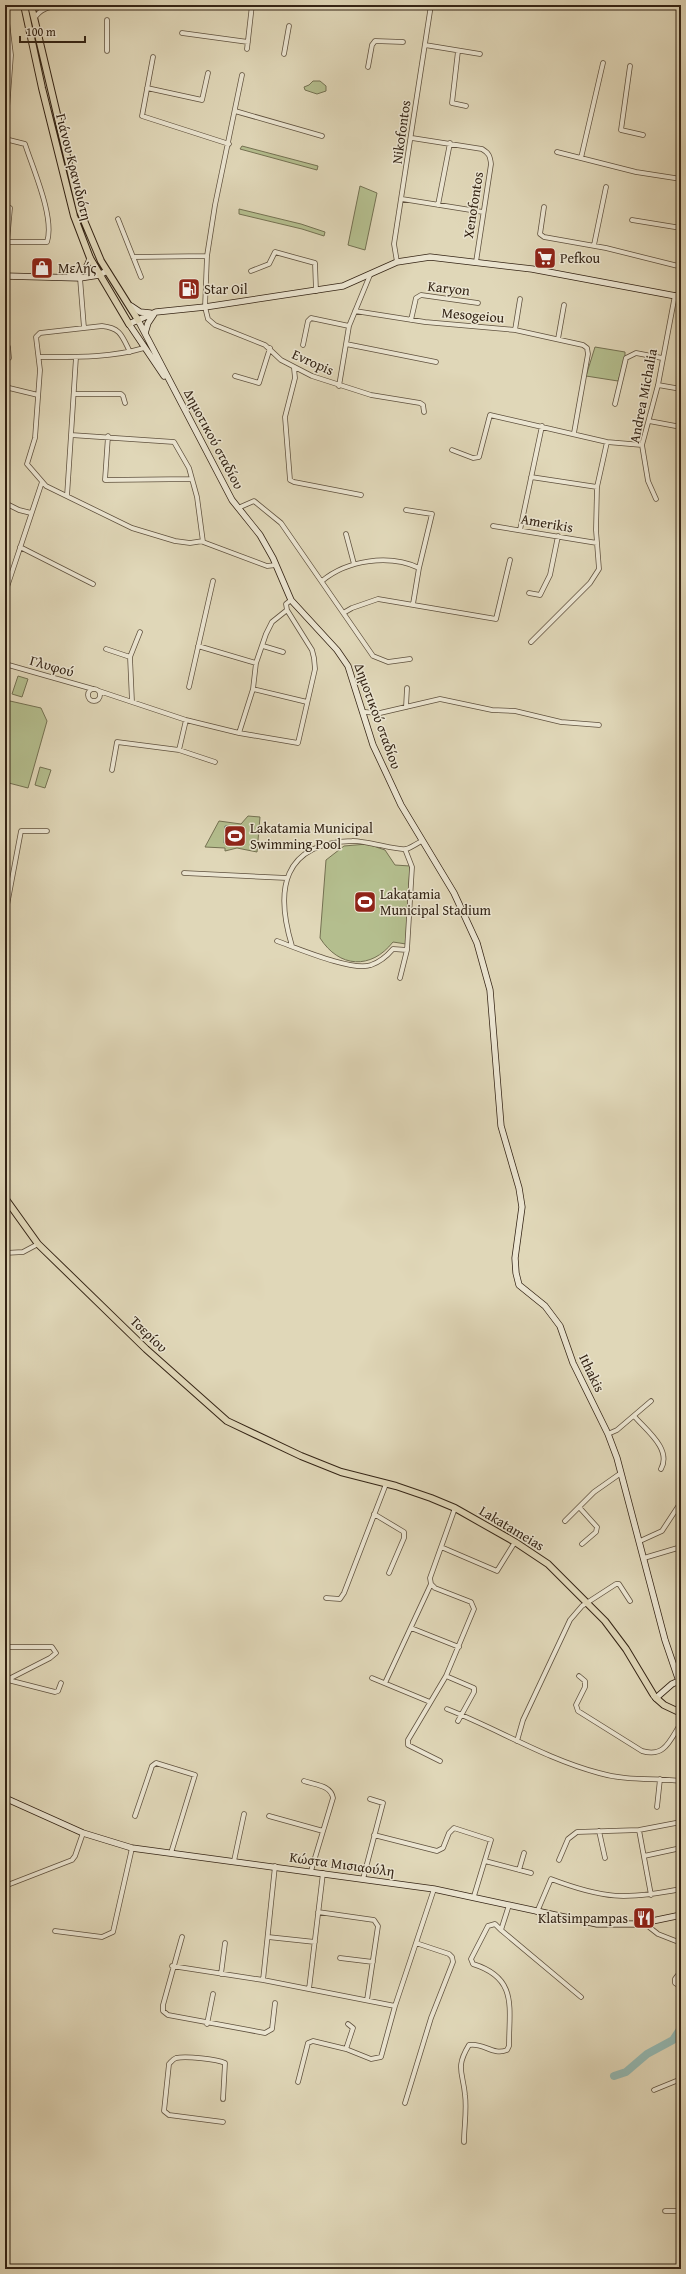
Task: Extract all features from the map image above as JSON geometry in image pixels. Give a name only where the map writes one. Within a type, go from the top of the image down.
[{"type":"main road","name":"Γιάνου Κρανιδιότη","points":[[24,5],[67,191],[90,258],[129,324]]},
{"type":"main road","name":"Γιάνου Κρανιδιότη","points":[[31,5],[80,211],[90,238],[107,271],[138,320]]},
{"type":"main road","points":[[128,303],[140,312],[156,312],[205,307],[343,286],[397,262],[430,257],[561,274],[681,296]]},
{"type":"main road","points":[[5,276],[63,276],[80,274],[85,270],[90,258]]},
{"type":"main road","points":[[63,276],[80,278],[99,275],[107,271]]},
{"type":"main road","points":[[156,312],[129,324],[144,348],[171,384]]},
{"type":"main road","points":[[146,333],[148,323],[156,312]]},
{"type":"main road","points":[[138,320],[171,384]]},
{"type":"main road","name":"Δημοτικού σταδίου","points":[[171,384],[232,500],[260,535],[291,600],[348,666],[364,712],[373,745],[388,777],[422,841],[454,893],[478,943],[490,990],[499,1085]]},
{"type":"main road","name":"Ithakis","points":[[499,1085],[501,1126],[519,1188],[522,1207],[515,1258],[516,1272],[520,1285],[545,1306],[560,1326],[580,1380],[608,1434],[621,1473],[640,1541],[665,1640],[680,1681]]},
{"type":"main road","name":"Τσερίου","points":[[5,1198],[38,1244],[213,1410],[240,1428],[301,1456]]},
{"type":"main road","name":"Lakatameias","points":[[301,1456],[360,1478],[386,1484],[431,1498],[455,1508],[515,1542],[548,1564],[588,1602],[613,1630],[654,1696]]},
{"type":"main road","points":[[680,1681],[672,1684],[654,1696],[664,1705],[681,1713]]},
{"type":"main road","name":"Κώστα Μισιαούλη","points":[[5,1798],[83,1833],[132,1848],[275,1866],[434,1889],[474,1896],[537,1912],[607,1925],[644,1923],[681,1915]]},
{"type":"street","points":[[5,5],[11,55],[7,78],[7,109]]},
{"type":"street","points":[[34,5],[44,9]]},
{"type":"street","points":[[34,20],[40,11],[64,5]]},
{"type":"street","points":[[247,49],[252,5]]},
{"type":"street","name":"Nikofontos","points":[[397,262],[394,244],[412,138],[431,5]]},
{"type":"street","points":[[107,51],[108,20]]},
{"type":"street","points":[[284,54],[289,26]]},
{"type":"street","points":[[182,33],[248,42]]},
{"type":"street","points":[[368,67],[372,46],[375,41],[403,42]]},
{"type":"street","points":[[425,45],[480,54]]},
{"type":"street","points":[[458,51],[452,103],[466,106]]},
{"type":"street","points":[[153,57],[142,116],[229,144]]},
{"type":"street","points":[[581,158],[603,63]]},
{"type":"street","points":[[630,66],[621,130],[643,135]]},
{"type":"street","points":[[147,88],[202,100],[208,73]]},
{"type":"street","points":[[205,307],[207,256],[242,75]]},
{"type":"street","points":[[235,111],[322,136]]},
{"type":"street","points":[[412,138],[450,144],[438,205]]},
{"type":"street","points":[[5,139],[25,144],[42,193],[50,233],[47,242],[6,242],[10,208]]},
{"type":"street","name":"Xenofontos","points":[[450,144],[488,152],[491,164],[476,262]]},
{"type":"street","points":[[557,152],[636,172],[681,179]]},
{"type":"street","points":[[594,245],[606,186]]},
{"type":"street","points":[[402,199],[483,212]]},
{"type":"street","points":[[544,207],[540,234],[544,237],[594,245],[678,266]]},
{"type":"street","points":[[118,219],[141,277]]},
{"type":"street","points":[[632,220],[681,228]]},
{"type":"street","points":[[251,270],[269,264],[275,252],[315,263],[316,290]]},
{"type":"street","points":[[133,257],[207,256]]},
{"type":"street","points":[[339,386],[349,326],[370,275]]},
{"type":"street","points":[[80,278],[84,328]]},
{"type":"street","name":"Karyon","points":[[411,320],[416,298],[421,295],[478,303]]},
{"type":"street","name":"Andrea Michalia","points":[[656,499],[648,481],[642,445],[658,385],[675,295]]},
{"type":"street","points":[[514,330],[520,299]]},
{"type":"street","points":[[558,339],[564,305]]},
{"type":"street","name":"Evropis","points":[[205,307],[211,323],[270,348],[280,360],[294,368],[339,386],[371,394],[420,403],[423,405],[424,412]]},
{"type":"street","name":"Mesogeiou","points":[[355,310],[411,320],[514,330],[583,344],[587,348],[588,354],[574,433]]},
{"type":"street","points":[[303,345],[308,321],[311,318],[349,326]]},
{"type":"street","points":[[130,352],[121,333],[111,327],[102,326],[40,333],[36,337],[39,357],[35,438],[27,464],[46,486],[132,528],[160,538],[190,543],[202,540],[268,566],[276,566]]},
{"type":"street","points":[[346,344],[436,362]]},
{"type":"street","points":[[5,345],[8,347],[9,358]]},
{"type":"street","points":[[39,357],[76,357],[130,352],[144,348]]},
{"type":"street","points":[[235,376],[259,383],[270,348]]},
{"type":"street","points":[[615,404],[626,358],[636,353],[662,358]]},
{"type":"street","points":[[67,496],[76,357]]},
{"type":"street","points":[[294,368],[295,378],[285,417],[290,480],[361,495]]},
{"type":"street","points":[[658,385],[681,389]]},
{"type":"street","points":[[5,387],[38,395]]},
{"type":"street","points":[[74,394],[121,394],[124,403]]},
{"type":"street","points":[[452,450],[474,458],[479,457],[490,415],[574,433],[607,442],[642,445]]},
{"type":"street","points":[[649,421],[681,427]]},
{"type":"street","points":[[520,530],[542,426]]},
{"type":"street","points":[[70,435],[108,436],[174,442],[189,468],[197,497],[202,540]]},
{"type":"street","points":[[108,436],[105,480],[192,479]]},
{"type":"street","points":[[530,642],[590,583],[599,569],[597,543],[598,487],[607,442]]},
{"type":"street","points":[[531,477],[598,487]]},
{"type":"street","points":[[5,593],[42,482]]},
{"type":"street","points":[[238,508],[254,501],[274,516],[345,612],[373,656],[388,662],[410,659]]},
{"type":"street","points":[[7,504],[31,513]]},
{"type":"street","points":[[406,510],[432,514],[419,568],[413,604]]},
{"type":"street","name":"Amerikis","points":[[493,526],[597,543]]},
{"type":"street","points":[[346,534],[354,564]]},
{"type":"street","points":[[529,593],[540,595],[550,575],[558,536]]},
{"type":"street","points":[[20,547],[93,584]]},
{"type":"street","points":[[322,581],[329,575],[354,564],[380,560],[419,568]]},
{"type":"street","points":[[345,612],[378,599],[496,619],[510,560]]},
{"type":"street","points":[[189,687],[213,581]]},
{"type":"street","points":[[99,691],[100,698],[98,701],[91,701],[87,696],[90,690],[93,689],[99,691],[132,702],[186,720],[238,733],[298,743],[315,670],[312,650],[287,610],[286,604],[291,600]]},
{"type":"street","points":[[238,733],[253,689],[256,663],[269,627],[287,610]]},
{"type":"street","points":[[132,702],[130,657],[140,632]]},
{"type":"street","points":[[198,646],[256,663]]},
{"type":"street","points":[[263,646],[283,652]]},
{"type":"street","points":[[106,649],[130,657]]},
{"type":"street","name":"Γλυφού","points":[[5,664],[93,689]]},
{"type":"street","points":[[406,707],[407,688]]},
{"type":"street","points":[[253,689],[307,702]]},
{"type":"street","points":[[364,712],[380,713],[440,700],[492,710],[515,712],[561,722],[599,725]]},
{"type":"street","points":[[179,750],[186,720]]},
{"type":"street","points":[[112,770],[117,742],[179,750],[215,762]]},
{"type":"street","points":[[5,916],[11,893],[21,832],[47,831]]},
{"type":"street","points":[[292,946],[285,913],[284,895],[287,878],[294,863],[302,854],[327,844],[352,841],[380,844],[405,849],[422,841]]},
{"type":"street","points":[[400,978],[407,950],[412,867],[405,849]]},
{"type":"street","points":[[184,873],[287,878]]},
{"type":"street","points":[[5,892],[11,893]]},
{"type":"street","points":[[277,941],[355,968],[370,966],[382,960],[393,949],[407,950]]},
{"type":"street","points":[[5,1253],[23,1252],[38,1244]]},
{"type":"street","points":[[608,1434],[617,1430],[651,1401]]},
{"type":"street","points":[[634,1416],[661,1446],[664,1463],[661,1469]]},
{"type":"street","points":[[566,1521],[594,1492],[621,1473]]},
{"type":"street","points":[[326,1598],[334,1600],[340,1599],[344,1593],[386,1484]]},
{"type":"street","points":[[640,1541],[662,1531],[681,1502]]},
{"type":"street","points":[[579,1507],[597,1527],[596,1532],[582,1544]]},
{"type":"street","points":[[385,1683],[431,1584],[430,1578],[455,1508]]},
{"type":"street","points":[[374,1514],[404,1532],[404,1538],[389,1573]]},
{"type":"street","points":[[441,1547],[497,1571],[515,1542]]},
{"type":"street","points":[[644,1558],[681,1547]]},
{"type":"street","points":[[431,1584],[474,1605],[459,1647],[446,1676],[408,1740],[408,1745],[440,1761]]},
{"type":"street","points":[[518,1741],[523,1720],[542,1682],[561,1635],[573,1616],[588,1602],[619,1584],[630,1601]]},
{"type":"street","points":[[411,1628],[459,1647]]},
{"type":"street","points":[[5,1647],[45,1646],[56,1650],[56,1653],[50,1658],[6,1680]]},
{"type":"street","points":[[446,1676],[474,1688],[463,1715],[458,1721]]},
{"type":"street","points":[[579,1676],[585,1681],[586,1687],[576,1706],[578,1711],[642,1751],[652,1754],[660,1752],[666,1746],[681,1723]]},
{"type":"street","points":[[372,1678],[430,1702]]},
{"type":"street","points":[[6,1680],[55,1692],[58,1691],[61,1683]]},
{"type":"street","points":[[447,1709],[573,1765],[600,1774],[631,1779],[681,1781]]},
{"type":"street","points":[[136,1816],[152,1766],[156,1763],[195,1774],[171,1853]]},
{"type":"street","points":[[657,1807],[660,1779]]},
{"type":"street","points":[[304,1782],[328,1788],[332,1792],[333,1798],[311,1871]]},
{"type":"street","points":[[363,1879],[383,1803],[370,1799]]},
{"type":"street","points":[[234,1861],[244,1814]]},
{"type":"street","points":[[269,1816],[323,1831]]},
{"type":"street","points":[[559,1860],[572,1835],[577,1832],[639,1830],[681,1822]]},
{"type":"street","points":[[374,1835],[441,1850],[449,1833],[454,1828],[492,1840],[474,1896]]},
{"type":"street","points":[[639,1830],[651,1895]]},
{"type":"street","points":[[599,1831],[605,1858]]},
{"type":"street","points":[[5,1886],[72,1860],[83,1833]]},
{"type":"street","points":[[55,1931],[102,1937],[113,1932],[132,1848]]},
{"type":"street","points":[[644,1856],[681,1848]]},
{"type":"street","points":[[519,1870],[524,1853]]},
{"type":"street","points":[[485,1861],[531,1873]]},
{"type":"street","points":[[263,1980],[275,1866]]},
{"type":"street","points":[[309,1989],[323,1873]]},
{"type":"street","points":[[537,1912],[551,1879],[583,1891],[628,1898],[681,1889]]},
{"type":"street","points":[[298,2082],[308,2043],[313,2041],[346,2049],[371,2059],[381,2057],[395,2006],[434,1889]]},
{"type":"street","points":[[502,1930],[509,1905]]},
{"type":"street","points":[[318,1912],[374,1920],[378,1926],[367,2000]]},
{"type":"street","points":[[644,1923],[658,1934],[681,1943]]},
{"type":"street","points":[[464,2142],[465,2096],[460,2072],[463,2055],[469,2045],[477,2043],[496,2052],[507,2050],[509,2046],[508,1992],[498,1977],[483,1967],[473,1964],[471,1959],[488,1926],[495,1924],[582,1997]]},
{"type":"street","points":[[182,1937],[172,1966],[163,2011],[168,2015],[252,2032],[269,2032],[272,2029],[275,2003]]},
{"type":"street","points":[[268,1937],[315,1942]]},
{"type":"street","points":[[221,1974],[225,1943]]},
{"type":"street","points":[[405,2103],[431,2018],[452,1962],[452,1957],[449,1954],[416,1943]]},
{"type":"street","points":[[340,1958],[373,1962]]},
{"type":"street","points":[[172,1966],[263,1980],[395,2006]]},
{"type":"street","points":[[681,1971],[675,1983],[681,1987]]},
{"type":"street","points":[[207,2024],[213,1994]]},
{"type":"street","points":[[346,2049],[352,2032],[352,2028],[348,2024]]},
{"type":"street","points":[[223,2099],[225,2063],[190,2058],[176,2058],[169,2064],[164,2111],[169,2115],[223,2122]]},
{"type":"street","points":[[654,2090],[681,2078]]},
{"type":"street","points":[[665,2211],[681,2211]]},
{"type":"green space","points":[[313,81],[320,81],[326,86],[326,91],[317,94],[305,90],[304,87]]},
{"type":"green space","points":[[242,146],[318,166],[317,170],[240,149]]},
{"type":"green space","points":[[360,186],[377,193],[365,250],[348,245]]},
{"type":"green space","points":[[239,209],[301,224],[325,232],[324,236],[302,229],[239,214]]},
{"type":"green space","points":[[595,347],[625,352],[625,361],[618,381],[586,376]]},
{"type":"green space","points":[[18,676],[28,679],[22,697],[12,694]]},
{"type":"green space","points":[[10,701],[41,708],[47,721],[28,788],[5,782],[5,704]]},
{"type":"green space","points":[[40,767],[51,770],[45,788],[35,785]]},
{"type":"green space","name":"Lakatamia Municipal Swimming Pool","points":[[248,816],[260,817],[257,852],[237,848],[225,851],[225,848],[205,847],[219,821],[241,824]]},
{"type":"green space","name":"Lakatamia Municipal Stadium","points":[[367,844],[385,850],[395,865],[410,866],[406,944],[393,942],[375,957],[365,961],[355,962],[346,960],[336,955],[320,938],[326,860],[344,846]]},
{"type":"water","points":[[225,826],[235,826],[234,843],[224,843]]},
{"type":"waterway","points":[[614,2076],[626,2072],[647,2054],[673,2040],[681,2028]]},
{"type":"place","name":"Pefkou","points":[[545,258]]},
{"type":"place","name":"Μελής","points":[[42,268]]},
{"type":"place","name":"Star Oil","points":[[189,289]]},
{"type":"place","name":"Lakatamia Municipal Swimming Pool","points":[[235,836]]},
{"type":"place","name":"Lakatamia Municipal Stadium","points":[[365,902]]},
{"type":"place","name":"Klatsimpampas","points":[[644,1918]]}]
